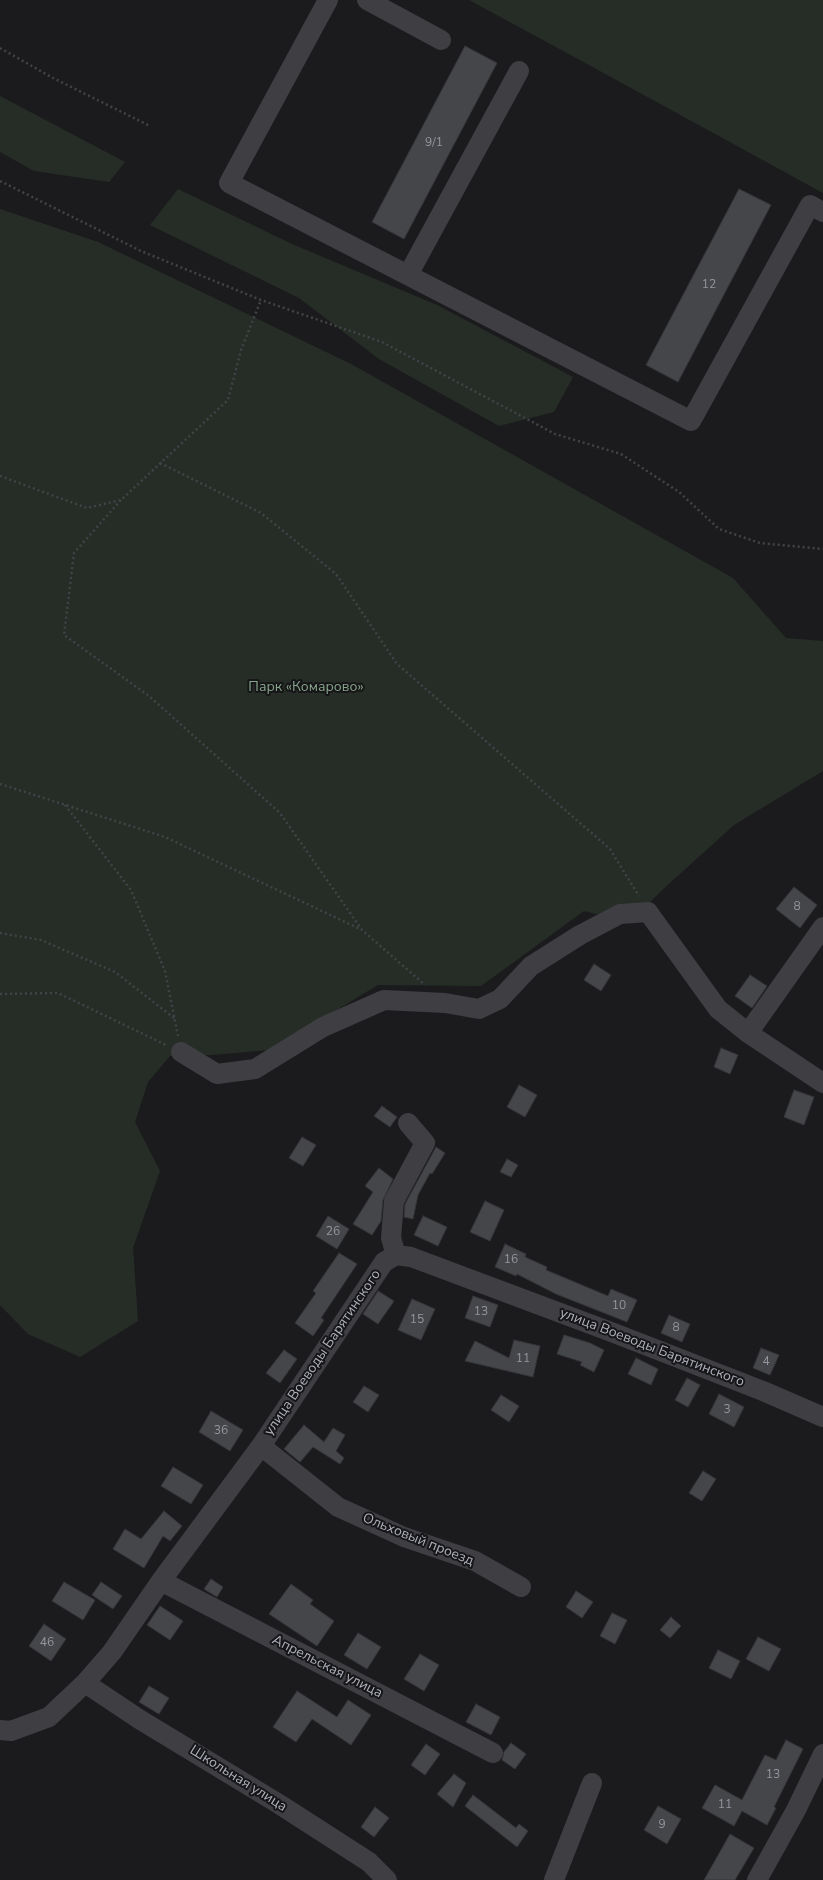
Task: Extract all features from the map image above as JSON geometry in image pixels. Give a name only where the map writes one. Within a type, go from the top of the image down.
[{"type":"street","points":[[328,0],[229,183],[691,421],[817,208]]},
{"type":"street","points":[[367,0],[440,40]]},
{"type":"street","points":[[408,275],[519,71]]},
{"type":"street","points":[[181,1052],[217,1074],[255,1069],[323,1027],[384,1000],[445,1003],[479,1009],[500,999],[531,966],[580,935],[620,914],[653,919],[718,1009],[748,1033],[823,1083]]},
{"type":"street","points":[[748,1033],[823,928]]},
{"type":"street","points":[[396,1255],[391,1238],[394,1201],[425,1143],[408,1123]]},
{"type":"street","name":"улица Воеводы Барятинского","points":[[0,1730],[12,1730],[49,1717],[85,1683],[112,1652],[161,1581],[261,1446],[384,1262],[396,1255],[411,1257],[614,1333],[763,1391],[823,1417]]},
{"type":"street","name":"Ольховый проезд","points":[[261,1446],[338,1507],[404,1536],[475,1561],[521,1587]]},
{"type":"street","name":"Апрельская улица","points":[[161,1581],[493,1753]]},
{"type":"street","name":"Школьная улица","points":[[85,1683],[139,1719],[279,1804],[369,1862],[387,1880]]},
{"type":"street","points":[[757,1880],[796,1810],[823,1754]]},
{"type":"street","points":[[554,1880],[592,1783]]},
{"type":"path","points":[[0,48],[53,78],[150,126]]},
{"type":"path","points":[[0,181],[141,251],[261,300],[382,342],[555,434],[621,454],[679,492],[719,529],[760,543],[823,549]]},
{"type":"path","points":[[261,300],[241,350],[228,400],[121,500],[74,553],[64,635],[149,696],[280,813],[362,930],[445,1003]]},
{"type":"path","points":[[160,464],[261,514],[336,574],[397,664],[610,849],[653,919]]},
{"type":"path","points":[[0,476],[87,508],[121,500]]},
{"type":"path","points":[[0,784],[165,837],[362,930]]},
{"type":"path","points":[[65,805],[131,890],[165,971],[181,1052]]},
{"type":"path","points":[[0,933],[41,940],[115,972],[174,1018]]},
{"type":"path","points":[[0,994],[58,993],[181,1052]]},
{"type":"green space","points":[[469,0],[823,0],[823,193],[567,53]]},
{"type":"green space","points":[[0,96],[125,162],[109,182],[34,171],[0,152]]},
{"type":"green space","points":[[178,189],[292,244],[437,305],[573,377],[554,412],[499,426],[379,359],[299,298],[150,225]]},
{"type":"green space","name":"Парк «Комарово»","points":[[0,209],[98,242],[351,364],[733,578],[786,638],[823,641],[823,771],[734,825],[660,892],[630,923],[584,911],[481,986],[378,985],[270,1050],[211,1055],[170,1056],[148,1082],[135,1122],[160,1171],[133,1248],[138,1321],[80,1357],[28,1334],[0,1305]]},
{"type":"building","points":[[465,46],[497,63],[404,239],[372,222]]},
{"type":"building","points":[[739,189],[771,205],[678,382],[646,365]]},
{"type":"building","points":[[794,887],[817,905],[800,928],[776,909]]},
{"type":"building","points":[[594,964],[611,975],[601,991],[584,980]]},
{"type":"building","points":[[750,975],[767,986],[752,1008],[735,996]]},
{"type":"building","points":[[721,1048],[738,1055],[730,1074],[714,1067]]},
{"type":"building","points":[[519,1085],[537,1095],[525,1117],[507,1107]]},
{"type":"building","points":[[794,1090],[814,1097],[804,1125],[784,1117]]},
{"type":"building","points":[[382,1106],[397,1117],[390,1127],[374,1116]]},
{"type":"building","points":[[302,1137],[316,1145],[303,1166],[289,1158]]},
{"type":"building","points":[[436,1147],[445,1153],[432,1174],[430,1173],[418,1195],[413,1219],[404,1217],[405,1204]]},
{"type":"building","points":[[507,1159],[518,1165],[511,1177],[500,1172]]},
{"type":"building","points":[[379,1168],[393,1179],[383,1200],[381,1221],[372,1235],[353,1224],[373,1192],[365,1186]]},
{"type":"building","points":[[485,1201],[504,1210],[490,1241],[470,1232]]},
{"type":"building","points":[[328,1216],[349,1229],[337,1249],[316,1236]]},
{"type":"building","points":[[423,1216],[447,1227],[438,1246],[414,1235]]},
{"type":"building","points":[[505,1244],[526,1254],[525,1257],[547,1267],[546,1270],[608,1296],[611,1289],[637,1300],[627,1322],[556,1294],[517,1274],[516,1276],[495,1267]]},
{"type":"building","points":[[339,1253],[357,1264],[321,1318],[324,1320],[313,1336],[295,1323],[316,1293],[313,1291]]},
{"type":"building","points":[[378,1291],[394,1301],[378,1324],[363,1314]]},
{"type":"building","points":[[473,1296],[498,1305],[490,1327],[465,1318]]},
{"type":"building","points":[[412,1299],[435,1309],[421,1340],[398,1330]]},
{"type":"building","points":[[669,1315],[690,1324],[682,1342],[661,1333]]},
{"type":"building","points":[[564,1335],[590,1343],[604,1350],[594,1372],[580,1365],[582,1362],[557,1354]]},
{"type":"building","points":[[514,1340],[540,1346],[533,1377],[465,1361],[475,1341],[509,1358]]},
{"type":"building","points":[[761,1348],[779,1355],[770,1375],[753,1368]]},
{"type":"building","points":[[284,1350],[297,1359],[280,1383],[266,1373]]},
{"type":"building","points":[[636,1358],[658,1369],[651,1385],[628,1374]]},
{"type":"building","points":[[687,1378],[700,1385],[688,1407],[675,1400]]},
{"type":"building","points":[[364,1386],[379,1395],[368,1412],[353,1402]]},
{"type":"building","points":[[719,1394],[744,1407],[734,1427],[709,1414]]},
{"type":"building","points":[[501,1395],[519,1406],[509,1422],[491,1410]]},
{"type":"building","points":[[211,1411],[243,1430],[230,1451],[199,1432]]},
{"type":"building","points":[[304,1425],[324,1442],[333,1428],[345,1435],[336,1451],[344,1458],[340,1464],[313,1447],[300,1462],[284,1449]]},
{"type":"building","points":[[173,1467],[203,1485],[191,1504],[161,1486]]},
{"type":"building","points":[[703,1471],[716,1479],[702,1501],[689,1493]]},
{"type":"building","points":[[164,1511],[182,1526],[170,1541],[163,1536],[144,1568],[113,1549],[125,1529],[141,1539]]},
{"type":"building","points":[[211,1579],[223,1587],[217,1597],[204,1589]]},
{"type":"building","points":[[64,1582],[95,1600],[83,1620],[52,1601]]},
{"type":"building","points":[[101,1582],[122,1596],[113,1609],[92,1595]]},
{"type":"building","points":[[291,1584],[313,1600],[310,1604],[334,1621],[317,1646],[269,1614]]},
{"type":"building","points":[[576,1591],[593,1602],[582,1618],[566,1607]]},
{"type":"building","points":[[160,1606],[183,1621],[170,1640],[147,1625]]},
{"type":"building","points":[[612,1613],[627,1620],[615,1644],[600,1636]]},
{"type":"building","points":[[671,1617],[681,1626],[670,1638],[660,1630]]},
{"type":"building","points":[[44,1624],[66,1639],[51,1661],[29,1646]]},
{"type":"building","points":[[358,1633],[381,1647],[367,1669],[344,1655]]},
{"type":"building","points":[[758,1637],[781,1649],[769,1671],[746,1659]]},
{"type":"building","points":[[718,1650],[740,1661],[731,1679],[709,1668]]},
{"type":"building","points":[[420,1654],[439,1665],[424,1691],[404,1679]]},
{"type":"building","points":[[149,1686],[169,1698],[159,1714],[139,1702]]},
{"type":"building","points":[[297,1691],[337,1717],[348,1700],[371,1715],[351,1745],[312,1719],[296,1742],[273,1727]]},
{"type":"building","points":[[476,1704],[500,1717],[491,1735],[466,1722]]},
{"type":"building","points":[[786,1740],[803,1749],[774,1807],[776,1808],[767,1825],[742,1811],[734,1826],[702,1808],[715,1785],[742,1800],[765,1755],[776,1760]]},
{"type":"building","points":[[511,1743],[526,1754],[515,1769],[502,1760],[504,1752]]},
{"type":"building","points":[[426,1744],[440,1754],[425,1775],[411,1765]]},
{"type":"building","points":[[454,1774],[466,1783],[453,1807],[437,1794]]},
{"type":"building","points":[[473,1795],[516,1828],[519,1824],[528,1831],[517,1847],[465,1806]]},
{"type":"building","points":[[658,1806],[681,1819],[667,1844],[644,1830]]},
{"type":"building","points":[[375,1807],[389,1818],[374,1837],[361,1827]]},
{"type":"building","points":[[730,1834],[754,1848],[735,1880],[704,1880]]}]
